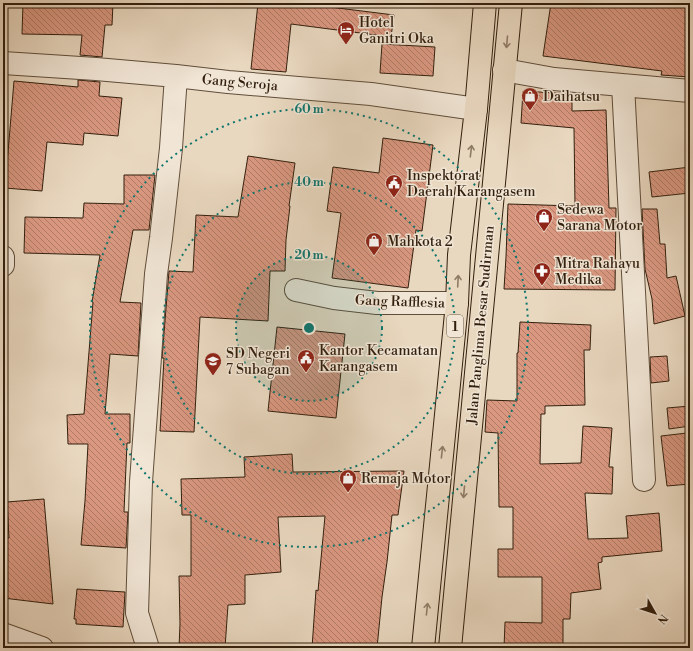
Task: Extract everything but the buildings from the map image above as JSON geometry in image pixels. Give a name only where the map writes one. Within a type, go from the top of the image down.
[{"type":"highway","name":"Jalan Panglima Besar Sudirman","points":[[423,648],[457,303],[459,255],[476,109],[485,3]]},
{"type":"highway","name":"Jalan Panglima Besar Sudirman","points":[[450,648],[511,3]]},
{"type":"highway","points":[[459,255],[487,257]]},
{"type":"street","name":"Gang Seroja","points":[[3,63],[176,76],[371,94],[476,109]]},
{"type":"street","points":[[504,70],[554,79],[690,91]]},
{"type":"street","points":[[148,648],[137,613],[141,482],[156,274],[171,148],[176,76]]},
{"type":"street","points":[[623,85],[644,480]]},
{"type":"street","points":[[3,257],[3,265]]},
{"type":"street","name":"Gang Rafflesia","points":[[296,290],[334,298],[377,304],[457,303]]},
{"type":"street","points":[[3,634],[42,648]]},
{"type":"place","name":"Hotel Ganitri Oka","points":[[346,45]]},
{"type":"place","name":"Daihatsu","points":[[530,111]]},
{"type":"place","name":"Inspektorat Daerah Karangasem","points":[[394,198]]},
{"type":"place","name":"Sedewa Sarana Motor","points":[[544,232]]},
{"type":"place","name":"Mahkota 2","points":[[374,256]]},
{"type":"place","name":"Mitra Rahayu Medika","points":[[542,286]]},
{"type":"place","name":"Kantor Kecamatan Karangasem","points":[[306,373]]},
{"type":"place","name":"SD Negeri 7 Subagan","points":[[213,376]]},
{"type":"place","name":"Remaja Motor","points":[[348,493]]}]
